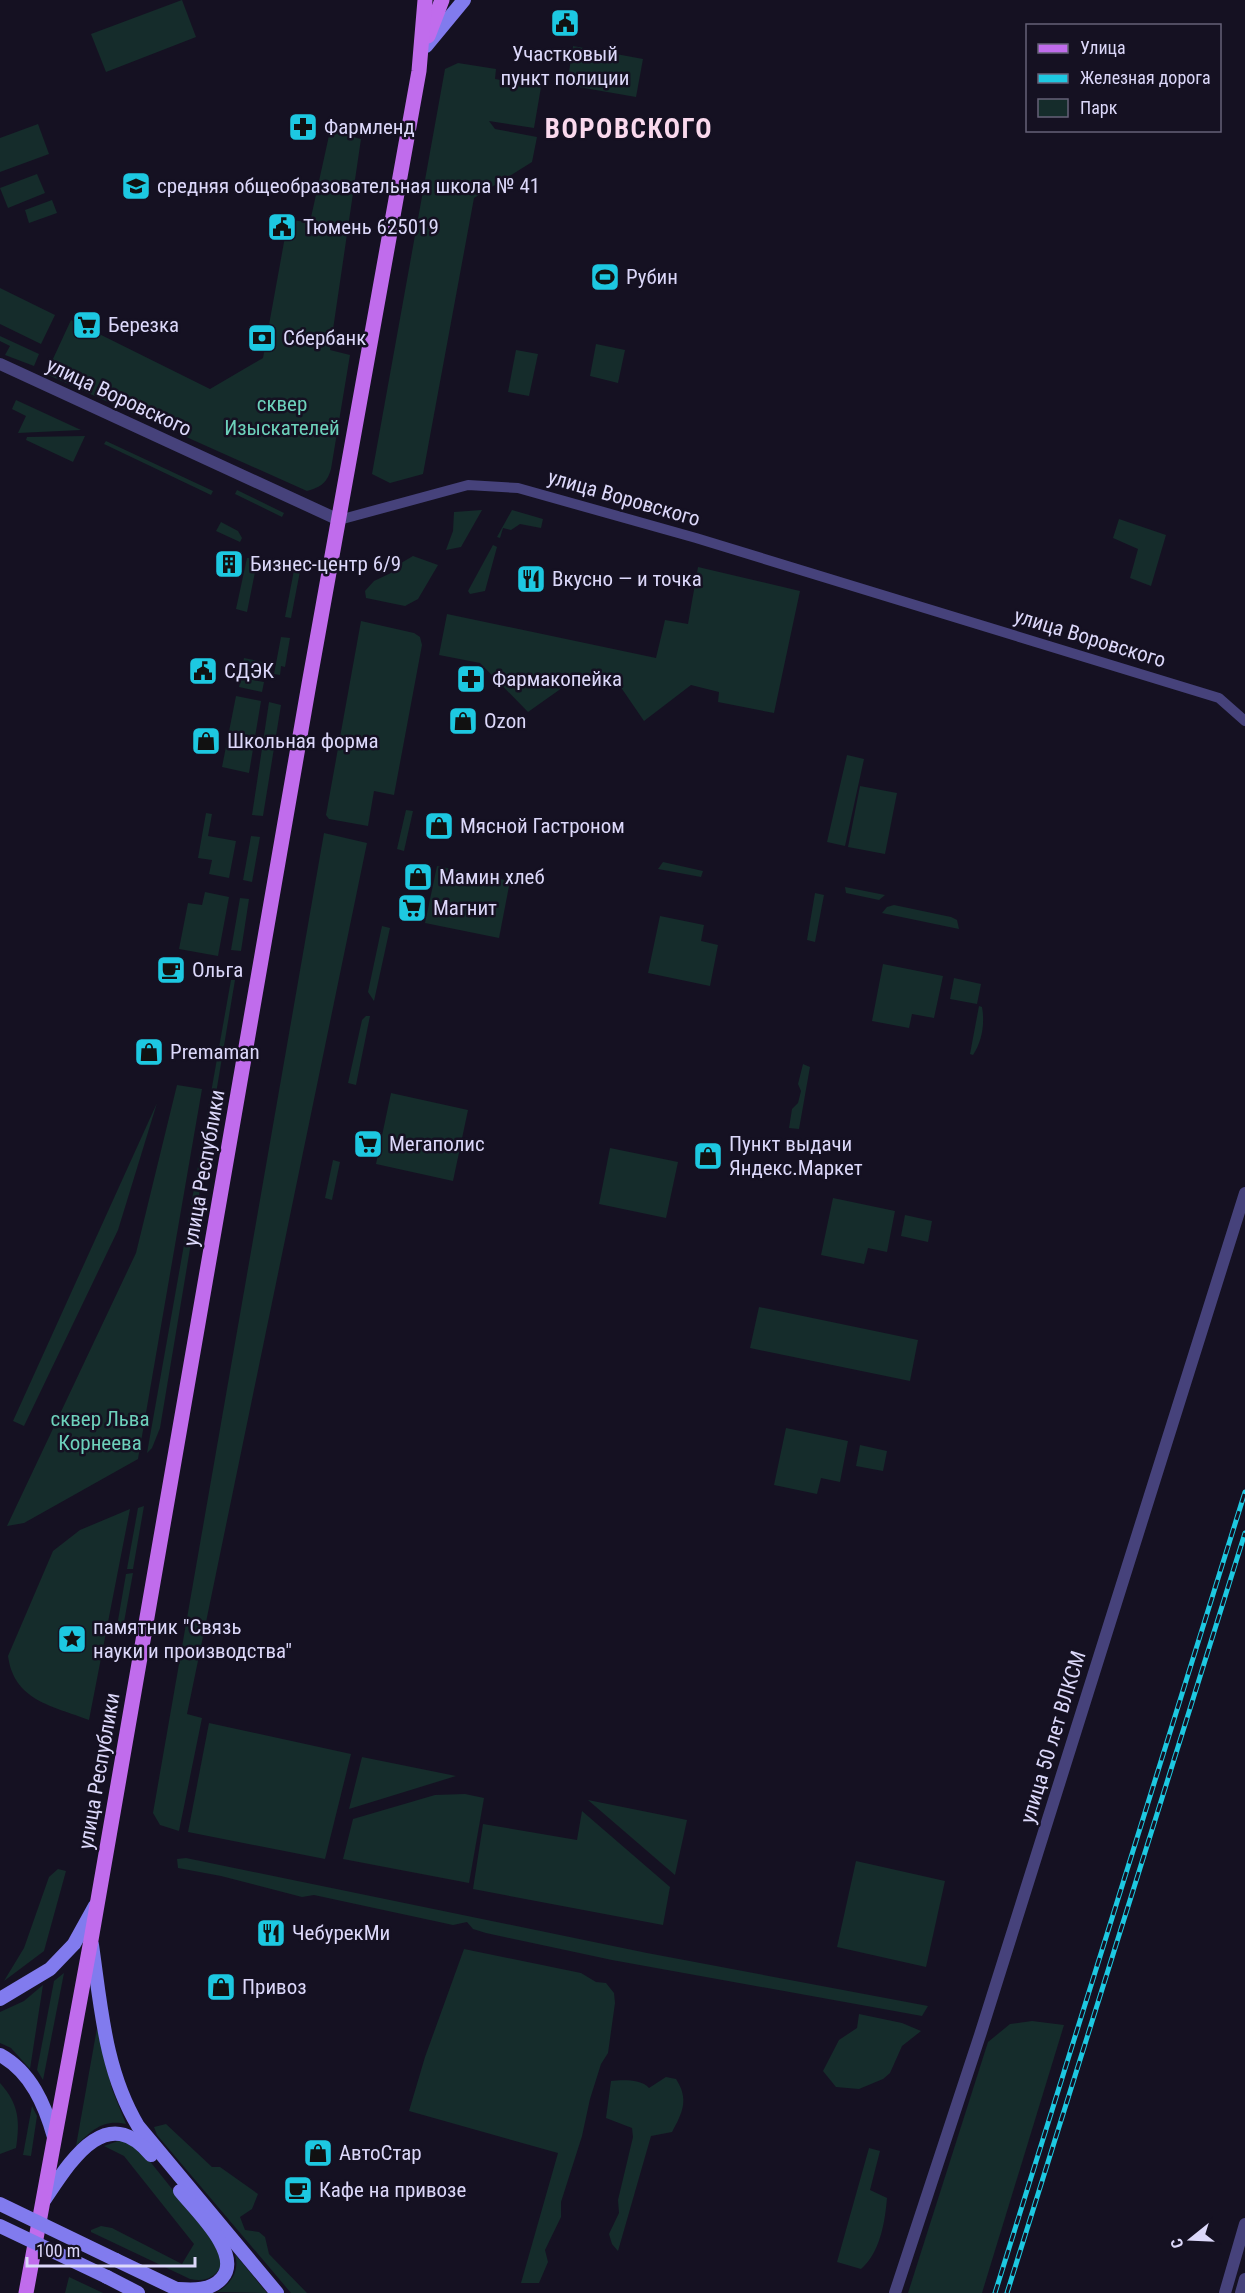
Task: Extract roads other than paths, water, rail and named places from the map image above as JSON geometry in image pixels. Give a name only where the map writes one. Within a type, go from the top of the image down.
[{"type":"main road","name":"улица Республики","points":[[26,2293],[91,1940],[423,50],[425,0]]},
{"type":"main road","name":"улица Республики","points":[[423,50],[442,0]]},
{"type":"main road","points":[[423,50],[465,0]]},
{"type":"main road","points":[[0,1999],[50,1969],[74,1944],[97,1902]]},
{"type":"main road","points":[[91,1940],[106,2042],[126,2106],[138,2126],[277,2293]]},
{"type":"main road","points":[[0,2055],[12,2062],[31,2082],[48,2114],[54,2138]]},
{"type":"main road","points":[[0,2204],[181,2291],[200,2289],[220,2281],[227,2272],[225,2251],[220,2240],[141,2143],[129,2135],[119,2132],[97,2138],[74,2157],[45,2199]]},
{"type":"main road","points":[[0,2226],[138,2293]]},
{"type":"street","name":"улица Воровского","points":[[0,364],[339,520],[468,485],[518,488],[787,565],[1219,698],[1245,721]]},
{"type":"street","name":"улица 50 лет ВЛКСМ","points":[[895,2293],[984,2023],[1245,1193]]},
{"type":"street","points":[[1225,2293],[1245,2224]]},
{"type":"street","points":[[1241,2293],[1245,2279]]},
{"type":"railway","points":[[995,2293],[1245,1492]]},
{"type":"railway","points":[[1007,2293],[1245,1533]]},
{"type":"place","name":"Участковый пункт полиции","points":[[565,23]]},
{"type":"place","name":"Фармленд","points":[[303,127]]},
{"type":"place","name":"средняя общеобразовательная школа № 41","points":[[136,186]]},
{"type":"place","name":"Тюмень 625019","points":[[282,227]]},
{"type":"place","name":"Рубин","points":[[605,277]]},
{"type":"place","name":"Березка","points":[[87,325]]},
{"type":"place","name":"Сбербанк","points":[[262,338]]},
{"type":"place","name":"Бизнес-центр 6/9","points":[[229,564]]},
{"type":"place","name":"Вкусно — и точка","points":[[531,579]]},
{"type":"place","name":"СДЭК","points":[[203,671]]},
{"type":"place","name":"Фармакопейка","points":[[471,679]]},
{"type":"place","name":"Ozon","points":[[463,721]]},
{"type":"place","name":"Школьная форма","points":[[206,741]]},
{"type":"place","name":"Мясной Гастроном","points":[[439,826]]},
{"type":"place","name":"Мамин хлеб","points":[[418,877]]},
{"type":"place","name":"Магнит","points":[[412,908]]},
{"type":"place","name":"Ольга","points":[[171,970]]},
{"type":"place","name":"Premaman","points":[[149,1052]]},
{"type":"place","name":"Мегаполис","points":[[368,1144]]},
{"type":"place","name":"Пункт выдачи Яндекс.Маркет","points":[[708,1156]]},
{"type":"place","name":"памятник \"Связь науки и производства\"","points":[[72,1639]]},
{"type":"place","name":"ЧебурекМи","points":[[271,1933]]},
{"type":"place","name":"Привоз","points":[[221,1987]]},
{"type":"place","name":"АвтоСтар","points":[[318,2153]]},
{"type":"place","name":"Кафе на привозе","points":[[298,2190]]},
{"type":"district","name":"ВОРОВСКОГО","points":[[629,129]]},
{"type":"park label","name":"сквер Изыскателей","points":[[282,416]]},
{"type":"park label","name":"сквер Льва Корнеева","points":[[100,1431]]}]
